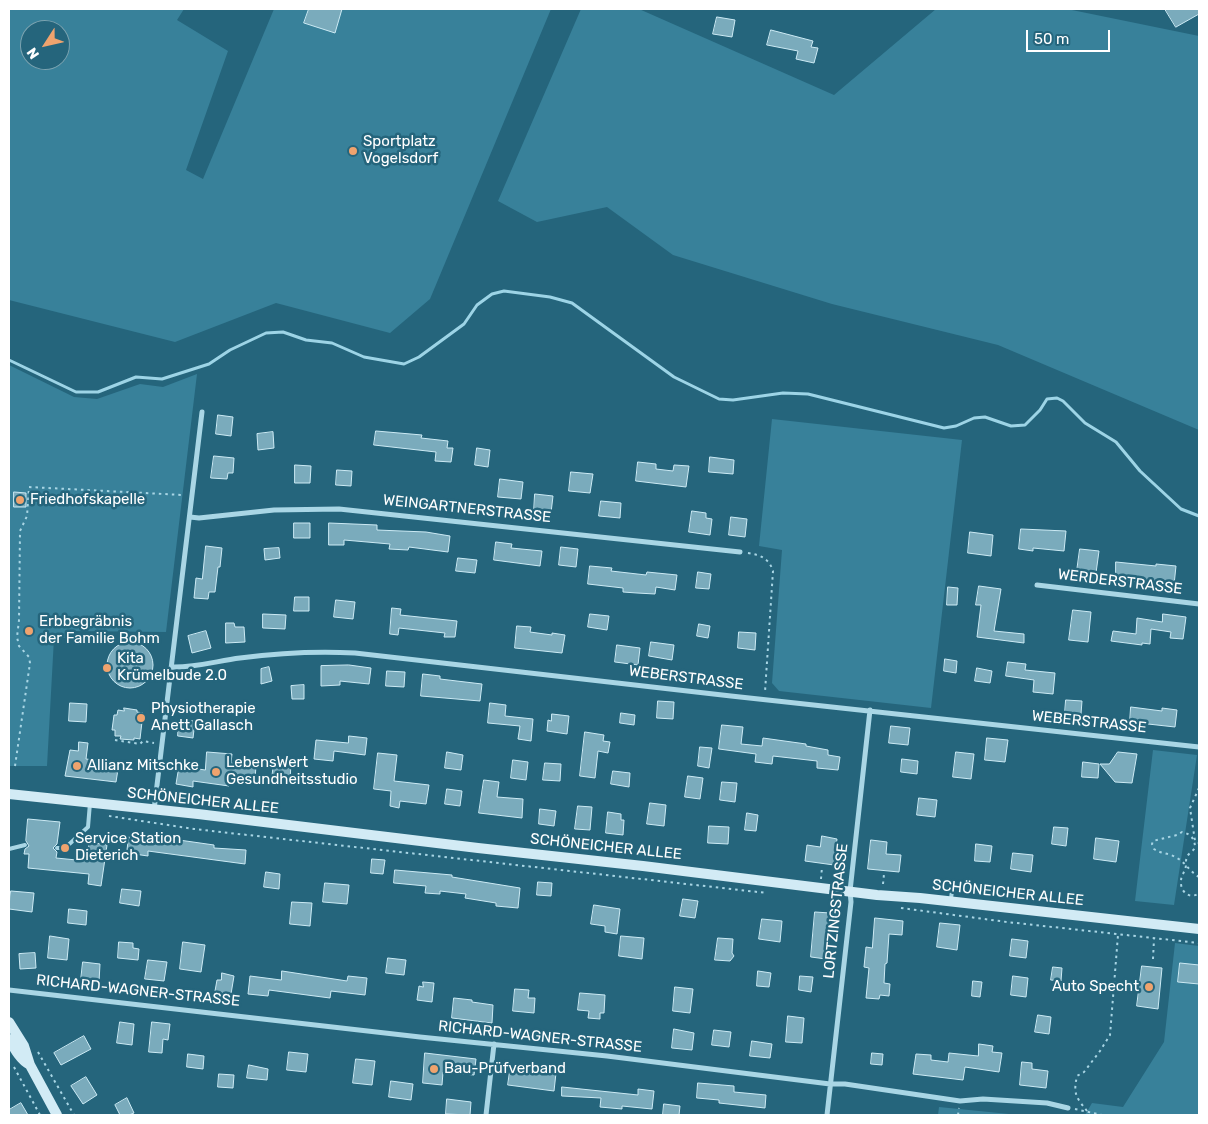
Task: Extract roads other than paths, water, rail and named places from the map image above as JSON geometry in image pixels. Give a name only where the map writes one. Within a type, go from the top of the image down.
[{"type":"street","points":[[154,810],[202,412]]},
{"type":"street","name":"WEINGARTNERSTRASSE","points":[[190,517],[199,518],[274,510],[339,509],[740,552]]},
{"type":"street","name":"WERDERSTRASSE","points":[[1037,585],[1199,604]]},
{"type":"street","name":"WEBERSTRASSE","points":[[171,667],[184,667],[275,654],[355,653],[1199,747]]},
{"type":"street","name":"LORTZINGSTRASSE","points":[[827,1115],[870,710]]},
{"type":"street","name":"SCHÖNEICHER ALLEE","points":[[9,794],[850,891],[1199,929]]},
{"type":"street","name":"RICHARD-WAGNER-STRASSE","points":[[9,990],[607,1056],[830,1084],[845,1084],[960,1101],[983,1099],[1047,1103],[1068,1108]]},
{"type":"street","points":[[9,1022],[24,1046],[30,1065],[57,1115]]},
{"type":"street","points":[[9,1038],[18,1055],[30,1065]]},
{"type":"street","points":[[486,1115],[494,1044]]},
{"type":"lane","points":[[57,848],[65,848],[88,827],[90,803]]},
{"type":"lane","points":[[9,849],[25,845]]},
{"type":"lane","points":[[951,902],[953,882]]},
{"type":"waterway","points":[[9,360],[76,392],[98,392],[136,377],[162,379],[209,364],[230,350],[266,333],[283,332],[306,340],[332,343],[364,357],[404,364],[419,357],[464,324],[477,305],[492,294],[504,291],[550,297],[572,303],[674,377],[719,399],[733,400],[783,393],[808,394],[944,428],[956,426],[974,418],[985,417],[1011,426],[1025,425],[1040,410],[1047,399],[1057,398],[1063,401],[1085,423],[1116,442],[1140,471],[1181,509],[1199,516]]},
{"type":"place","name":"Sportplatz Vogelsdorf","points":[[353,151]]},
{"type":"place","name":"Friedhofskapelle","points":[[20,500]]},
{"type":"place","name":"Erbbegräbnis der Familie Bohm","points":[[29,631]]},
{"type":"place","name":"Kita Krümelbude 2.0","points":[[107,668]]},
{"type":"place","name":"Physiotherapie Anett Gallasch","points":[[141,718]]},
{"type":"place","name":"Allianz Mitschke","points":[[77,766]]},
{"type":"place","name":"LebensWert Gesundheitsstudio","points":[[216,772]]},
{"type":"place","name":"Service Station Dieterich","points":[[65,848]]},
{"type":"place","name":"Auto Specht","points":[[1149,987]]},
{"type":"place","name":"Bau-Prüfverband","points":[[434,1069]]}]
